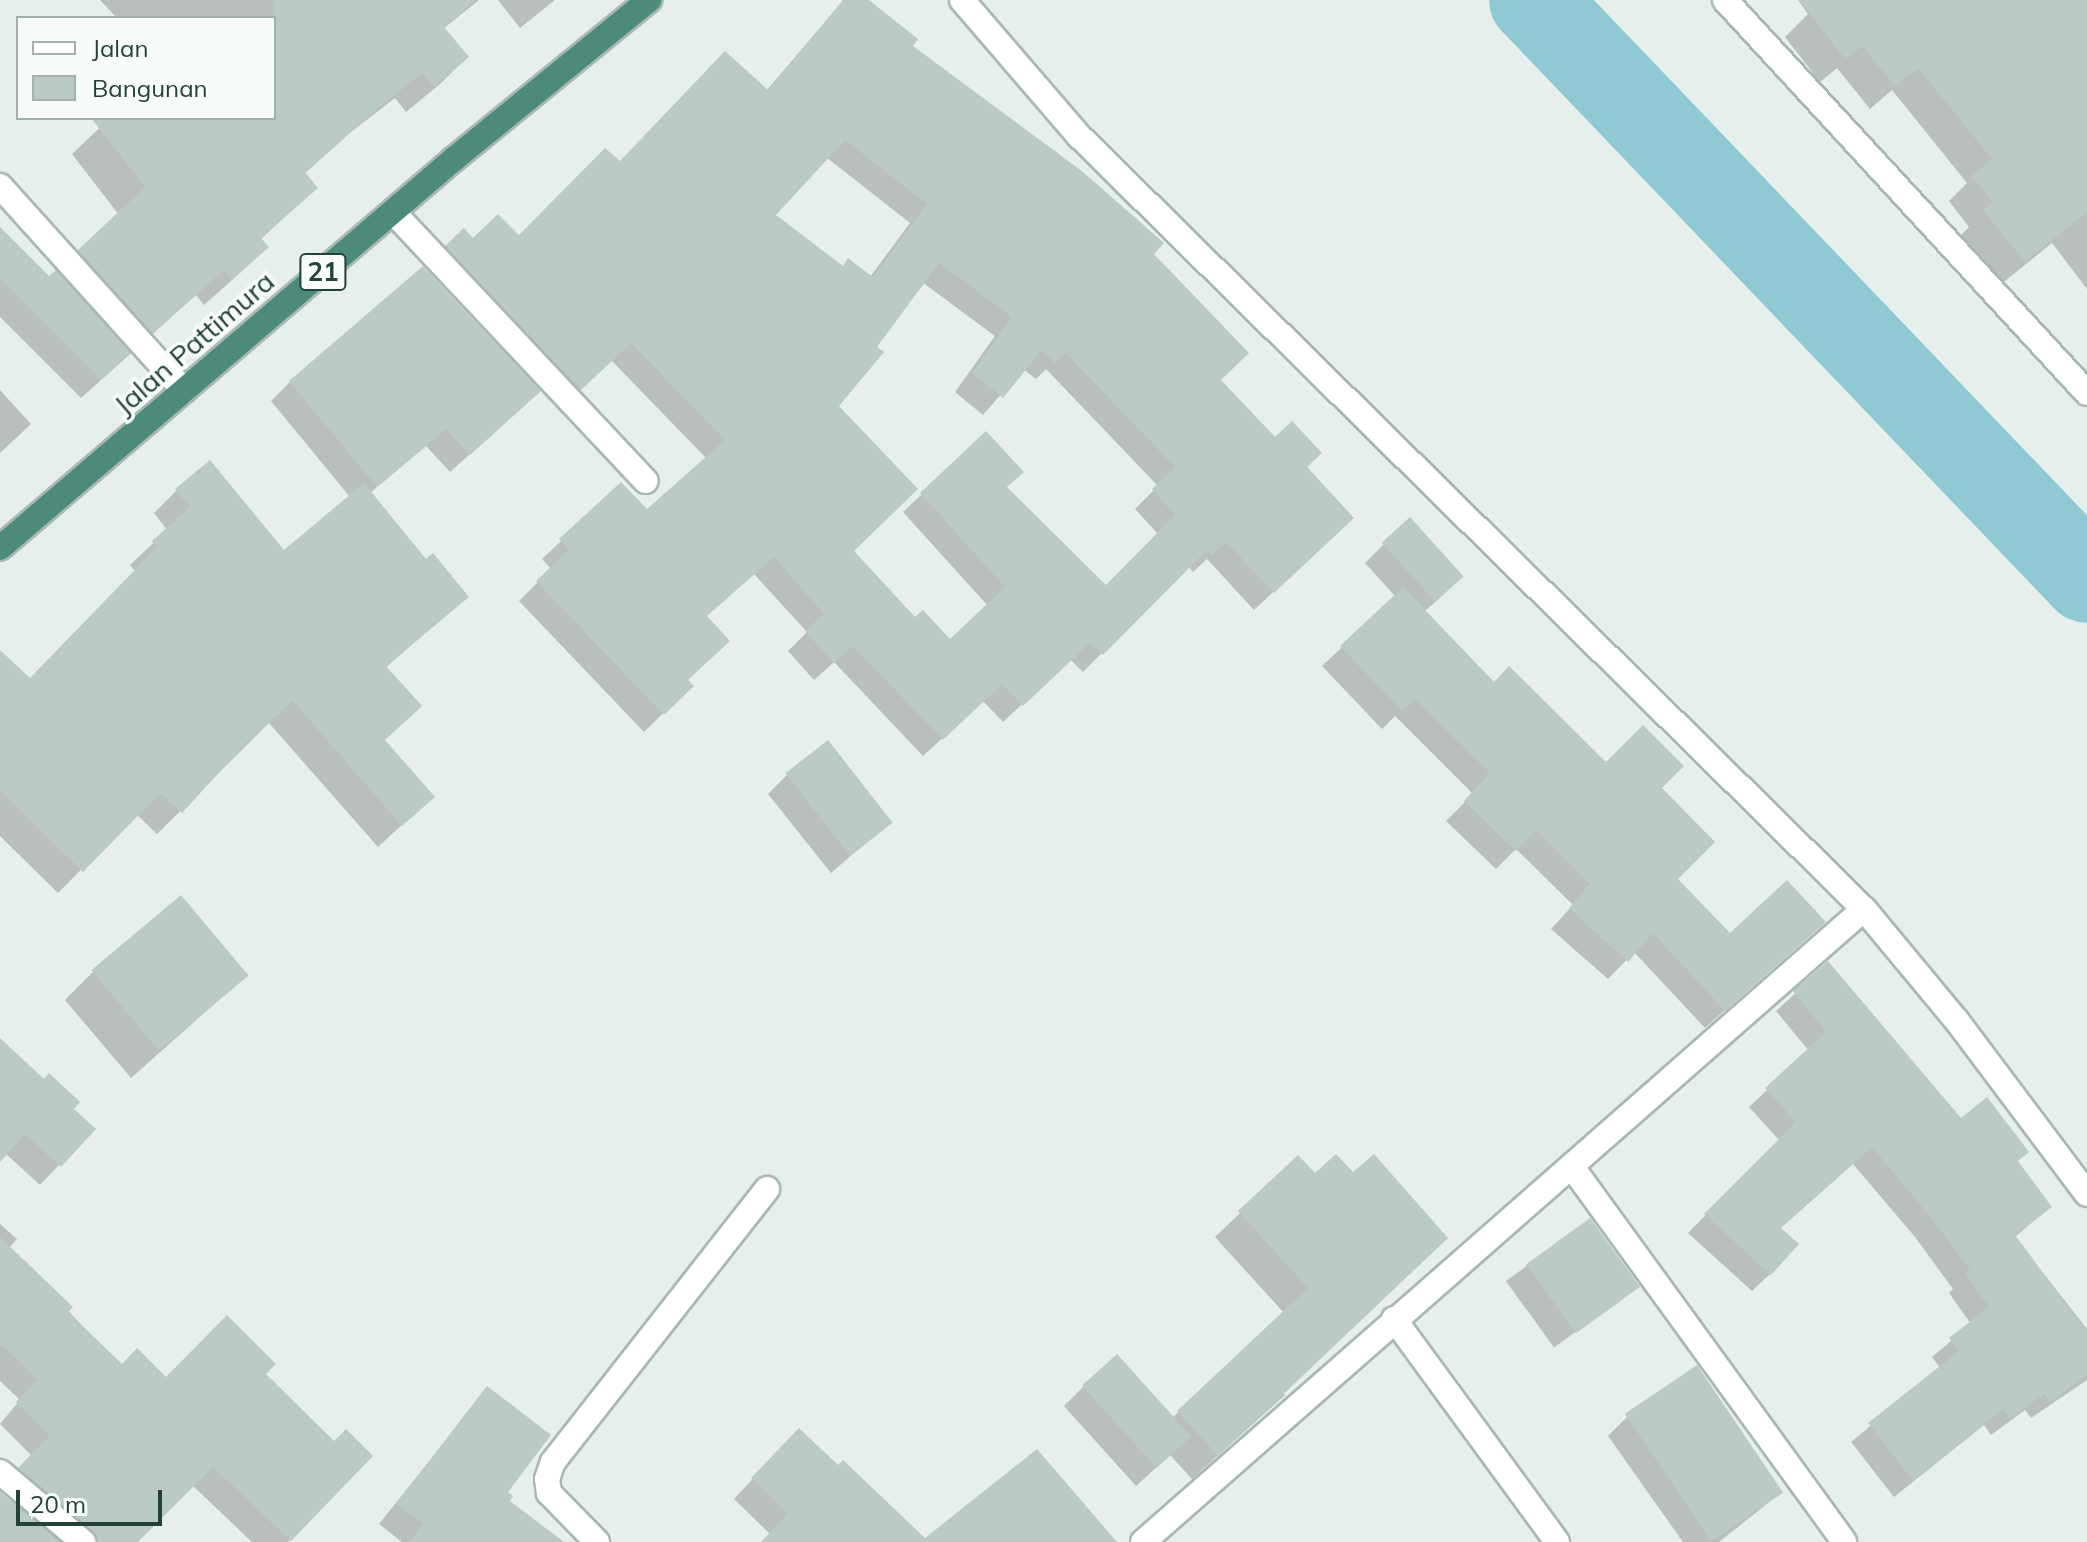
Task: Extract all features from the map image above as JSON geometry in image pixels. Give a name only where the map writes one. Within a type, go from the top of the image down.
[{"type":"highway","name":"Jalan Pattimura","points":[[0,548],[393,212],[649,0]]},
{"type":"street","points":[[962,0],[1080,137],[1864,909],[1923,978],[2087,1194]]},
{"type":"street","points":[[1725,0],[2087,393]]},
{"type":"street","points":[[0,186],[184,390]]},
{"type":"street","points":[[393,212],[646,481]]},
{"type":"street","points":[[1143,1542],[1864,909]]},
{"type":"street","points":[[1572,1167],[1844,1542]]},
{"type":"street","points":[[597,1542],[549,1493],[547,1479],[553,1462],[767,1189]]},
{"type":"street","points":[[1394,1319],[1557,1542]]},
{"type":"street","points":[[0,1472],[83,1542]]},
{"type":"building","points":[[274,0],[476,0],[444,27],[469,57],[434,87],[423,73],[380,106],[305,172],[318,188],[261,238],[269,247],[232,280],[224,270],[153,333],[78,250],[145,187],[93,120],[276,120]]},
{"type":"building","points":[[843,0],[869,0],[918,39],[913,46],[1083,172],[1164,243],[1154,254],[1249,353],[1221,380],[1275,437],[1292,421],[1322,453],[1307,467],[1354,518],[1274,593],[1226,542],[1212,555],[1207,550],[1103,655],[1090,643],[1023,706],[1002,684],[943,740],[853,646],[834,663],[805,631],[824,614],[774,557],[707,616],[730,641],[688,680],[694,686],[664,715],[536,581],[569,550],[559,539],[621,482],[647,509],[725,440],[631,343],[581,390],[445,246],[464,228],[473,238],[498,214],[519,235],[605,148],[620,161],[725,51],[768,90]],"holes":[[[845,140],[927,204],[873,277],[848,258],[843,266],[776,215]],[[939,263],[1012,317],[972,373],[1003,398],[1041,351],[1056,363],[1065,352],[1175,467],[1152,489],[1175,515],[1106,585],[1007,487],[1024,472],[986,431],[920,493],[1005,587],[950,639],[923,610],[915,617],[854,551],[918,489],[839,406],[884,352],[877,347]]]},
{"type":"building","points":[[1799,0],[2087,0],[2087,212],[2025,262],[1983,210],[1993,202],[1971,176],[1992,159],[1918,68],[1895,86],[1862,46],[1845,59]]},
{"type":"building","points":[[0,227],[49,276],[56,270],[130,352],[101,380],[0,279]]},
{"type":"building","points":[[423,266],[541,391],[470,455],[446,429],[377,487],[289,381]]},
{"type":"building","points":[[210,460],[284,550],[364,483],[426,559],[433,553],[469,597],[386,666],[422,706],[385,740],[435,797],[402,826],[293,701],[247,742],[182,813],[160,793],[83,872],[0,790],[0,650],[30,678],[157,547],[152,541],[190,507],[175,489]]},
{"type":"building","points":[[1410,517],[1464,576],[1435,602],[1382,542]]},
{"type":"building","points":[[1403,587],[1494,682],[1509,666],[1606,762],[1643,725],[1684,766],[1662,788],[1715,842],[1678,879],[1730,933],[1787,880],[1826,922],[1725,1011],[1653,933],[1628,962],[1569,908],[1590,884],[1536,831],[1516,851],[1464,801],[1490,773],[1415,699],[1402,711],[1340,646]]},
{"type":"building","points":[[828,740],[893,823],[850,856],[785,773]]},
{"type":"building","points":[[181,895],[248,975],[159,1051],[91,970]]},
{"type":"building","points":[[1828,961],[1961,1118],[1987,1097],[2029,1152],[2018,1161],[2052,1207],[2015,1235],[2087,1332],[2087,1375],[2050,1402],[2044,1394],[2010,1419],[2003,1409],[1913,1481],[1868,1423],[1959,1351],[1949,1338],[1989,1307],[1965,1274],[1970,1270],[1932,1219],[1872,1147],[1781,1228],[1799,1244],[1771,1275],[1704,1214],[1796,1122],[1765,1088],[1826,1032],[1793,991]]},
{"type":"building","points":[[0,1038],[44,1079],[49,1073],[80,1102],[74,1109],[96,1129],[61,1167],[25,1134],[0,1162]]},
{"type":"building","points":[[1336,1154],[1353,1172],[1374,1154],[1448,1238],[1218,1456],[1177,1411],[1308,1288],[1238,1211],[1298,1155],[1315,1173]]},
{"type":"building","points":[[1590,1218],[1640,1287],[1576,1333],[1526,1264]]},
{"type":"building","points":[[0,1237],[73,1307],[68,1312],[122,1364],[137,1348],[166,1377],[227,1315],[276,1364],[266,1374],[334,1441],[346,1429],[373,1456],[291,1541],[213,1467],[138,1542],[98,1542],[93,1531],[18,1468],[50,1435],[16,1402],[38,1379],[0,1344]]},
{"type":"building","points":[[1117,1354],[1191,1436],[1156,1468],[1082,1385]]},
{"type":"building","points":[[1697,1365],[1783,1493],[1711,1541],[1625,1414]]},
{"type":"building","points":[[487,1386],[551,1435],[508,1492],[513,1496],[510,1501],[564,1542],[410,1542],[423,1524],[396,1504]]},
{"type":"building","points":[[799,1428],[838,1465],[843,1460],[925,1538],[1037,1449],[1117,1542],[761,1542],[788,1514],[751,1478]]},
{"type":"building","points":[[0,1492],[60,1542],[0,1542]]},
{"type":"waterway","points":[[1533,0],[2087,579]]}]
